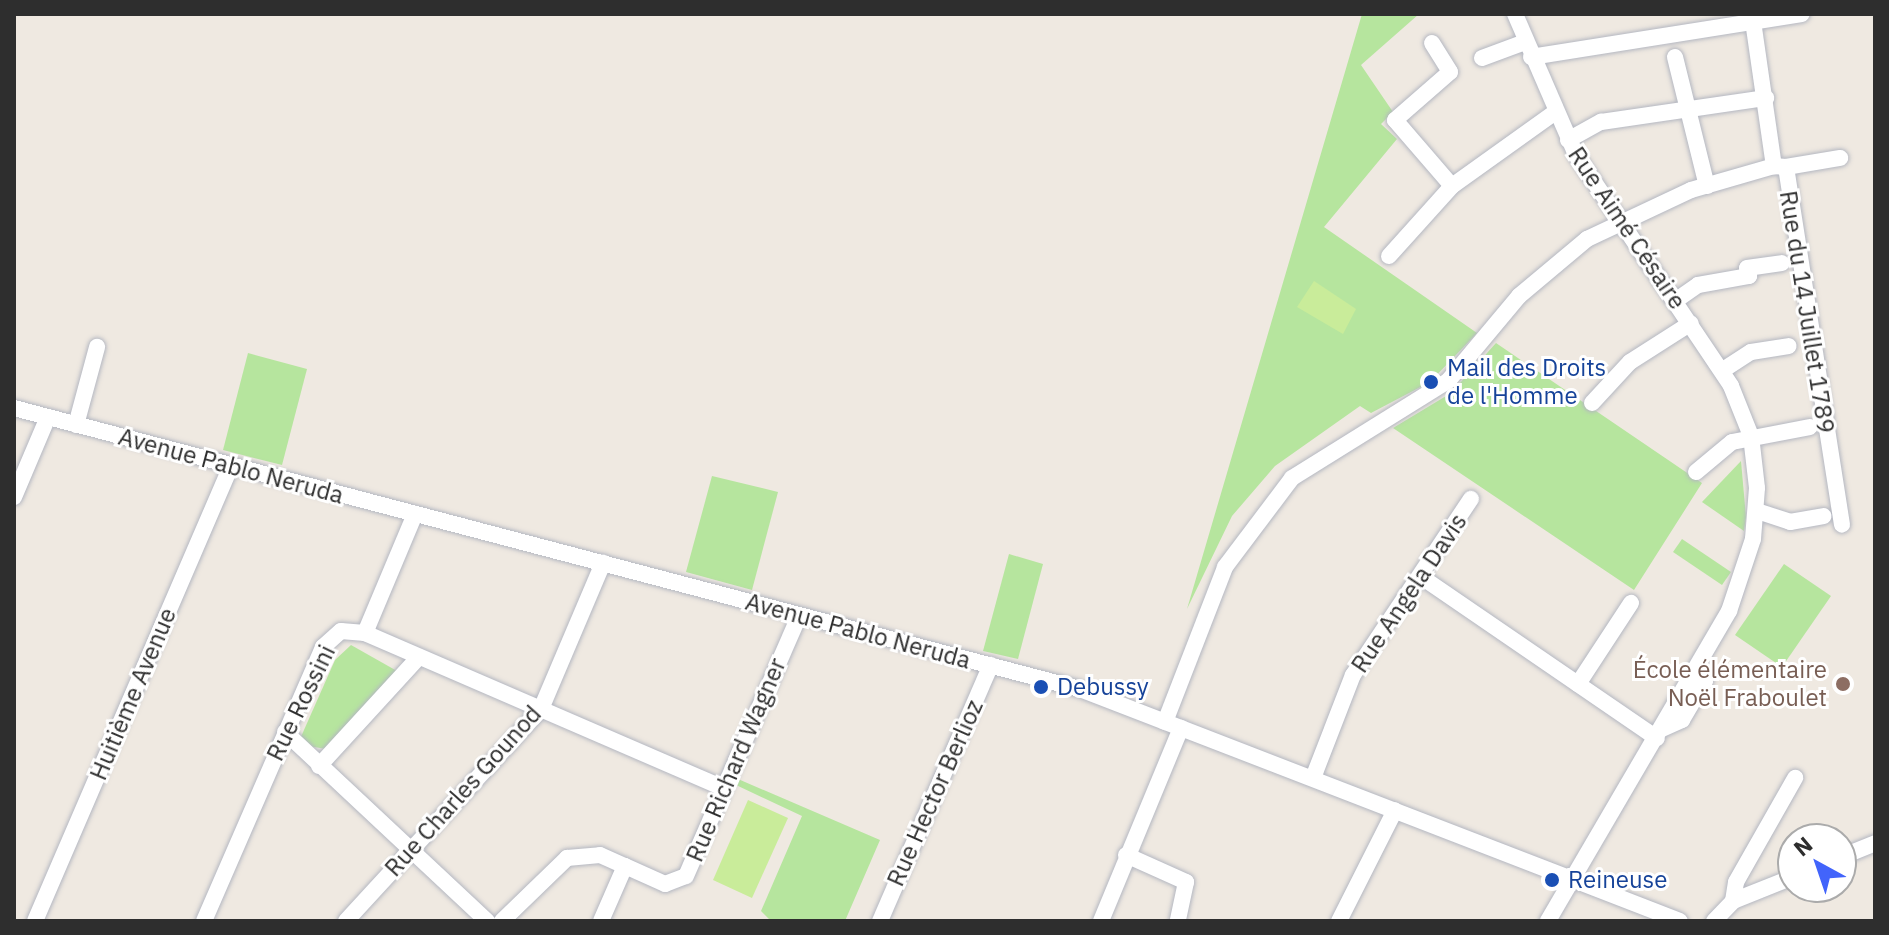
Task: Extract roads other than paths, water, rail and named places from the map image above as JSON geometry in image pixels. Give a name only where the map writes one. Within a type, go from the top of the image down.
[{"type":"street","name":"Rue Aimé Césaire","points":[[1515,14],[1554,113],[1568,140],[1618,220],[1723,370],[1751,436],[1757,511],[1740,585],[1699,664],[1548,921]]},
{"type":"street","points":[[1482,58],[1753,18],[1802,14]]},
{"type":"street","name":"Rue du 14 Juillet 1789","points":[[1753,18],[1842,525]]},
{"type":"street","points":[[1432,43],[1450,72],[1395,120],[1452,186]]},
{"type":"street","points":[[1675,57],[1683,110],[1707,186]]},
{"type":"street","points":[[1568,140],[1601,122],[1766,98]]},
{"type":"street","points":[[1389,256],[1452,186],[1554,113]]},
{"type":"street","points":[[1101,921],[1173,725],[1222,575],[1263,507],[1324,452],[1448,381],[1536,279],[1618,220],[1707,186],[1780,166],[1840,158]]},
{"type":"street","points":[[1675,301],[1698,285],[1782,263]]},
{"type":"street","points":[[1592,403],[1630,362],[1691,323]]},
{"type":"street","points":[[1723,370],[1751,352],[1789,346]]},
{"type":"street","points":[[76,425],[97,347]]},
{"type":"street","name":"Avenue Pablo Neruda","points":[[14,408],[991,665],[1173,725],[1680,921]]},
{"type":"street","points":[[14,497],[48,417]]},
{"type":"street","points":[[1696,472],[1718,451],[1751,436],[1810,427]]},
{"type":"street","name":"Huitième Avenue","points":[[35,921],[231,466]]},
{"type":"street","name":"Rue Angela Davis","points":[[1313,778],[1353,675],[1471,499]]},
{"type":"street","points":[[1757,511],[1790,522],[1823,516]]},
{"type":"street","name":"Rue Rossini","points":[[204,921],[323,647],[341,631],[365,633],[415,514]]},
{"type":"street","name":"Rue Charles Gounod","points":[[346,921],[541,709],[603,563]]},
{"type":"street","points":[[1420,576],[1578,684],[1659,733]]},
{"type":"street","points":[[1578,684],[1631,603]]},
{"type":"street","name":"Rue Richard Wagner","points":[[625,866],[665,884],[681,882],[799,616]]},
{"type":"street","points":[[365,633],[724,788]]},
{"type":"street","points":[[319,766],[419,657]]},
{"type":"street","name":"Rue Hector Berlioz","points":[[880,921],[991,665]]},
{"type":"street","points":[[285,732],[487,921]]},
{"type":"street","points":[[1733,901],[1736,882],[1795,778]]},
{"type":"street","points":[[1339,921],[1395,810]]},
{"type":"street","points":[[502,921],[567,858],[600,855],[625,866],[601,921]]},
{"type":"street","points":[[1126,855],[1186,882],[1178,921]]},
{"type":"street","points":[[1714,921],[1733,901],[1777,883]]},
{"type":"place","name":"Mail des Droits de l'Homme","points":[[1431,382]]},
{"type":"place","name":"École élémentaire Noël Fraboulet","points":[[1843,684]]},
{"type":"place","name":"Debussy","points":[[1041,687]]},
{"type":"place","name":"Reineuse","points":[[1552,880]]}]
